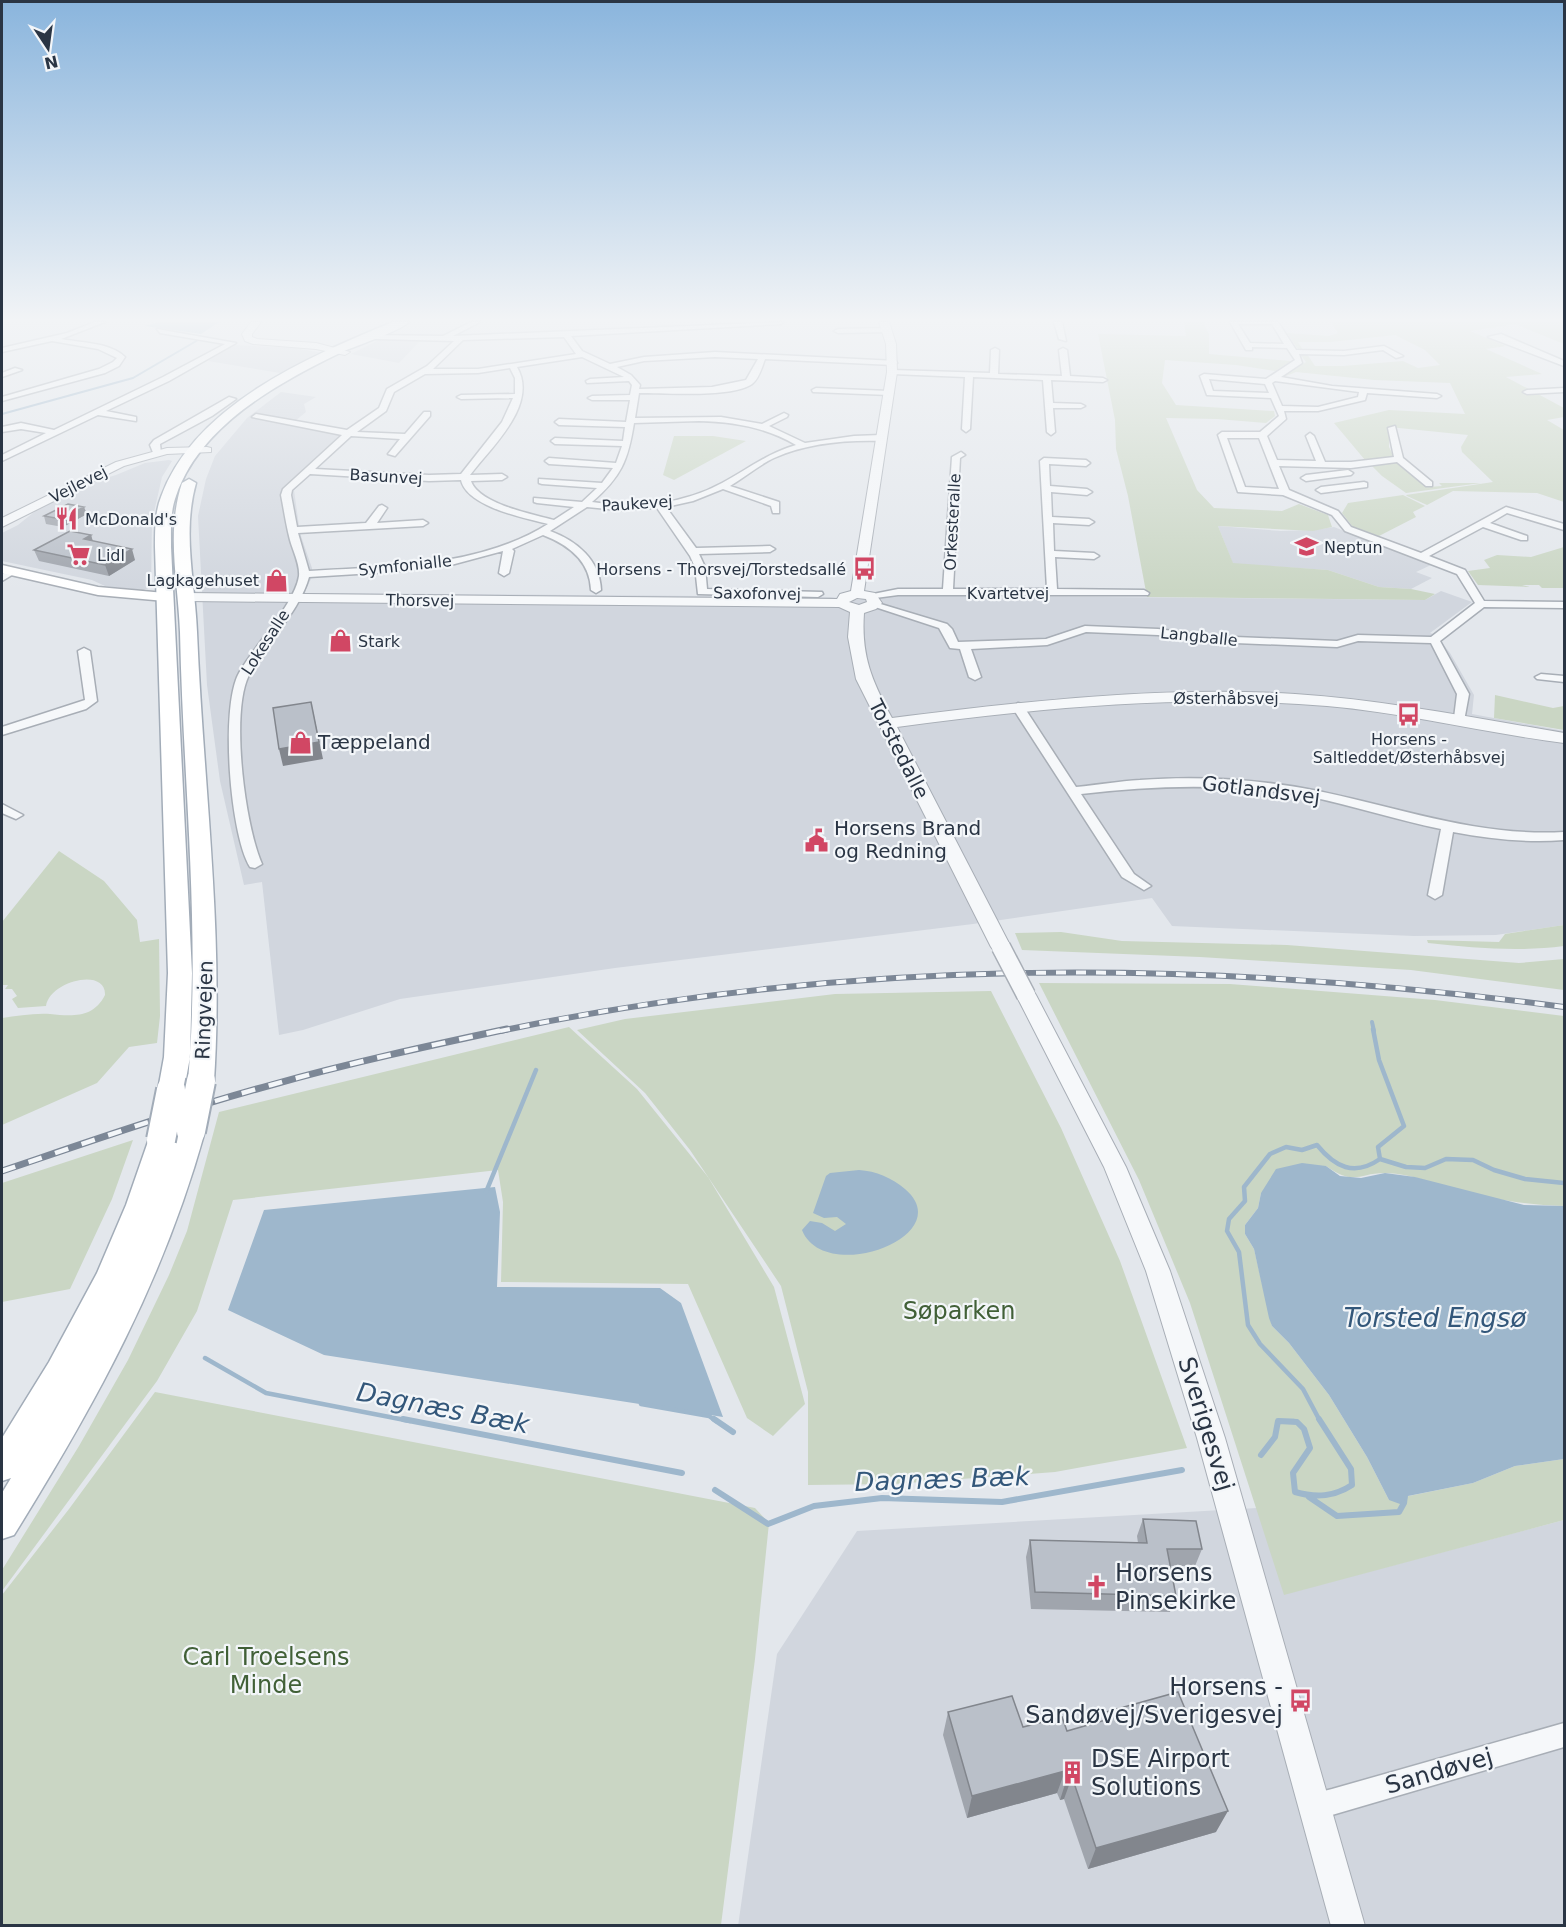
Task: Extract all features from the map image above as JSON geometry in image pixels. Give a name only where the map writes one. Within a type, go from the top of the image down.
[{"type":"main road","points":[[197,453],[215,425],[231,412]]},
{"type":"main road","name":"Ringvejen","points":[[2,1523],[66,1421],[119,1324],[151,1253],[173,1196],[191,1131],[201,1081],[206,1028],[206,966],[176,597],[165,513],[171,486],[197,453]]},
{"type":"main road","name":"Ringvejen","points":[[2,1466],[64,1366],[114,1269],[140,1206],[161,1140],[171,1090],[177,1056],[180,973],[176,597],[182,502],[197,453]]},
{"type":"main road","name":"Thorsvej","points":[[5,573],[98,591],[176,597]]},
{"type":"street","points":[[2,458],[96,412],[133,419]]},
{"type":"street","points":[[158,453],[154,445],[157,442],[212,412]]},
{"type":"street","points":[[304,574],[286,495],[291,485],[349,433],[378,412]]},
{"type":"street","points":[[512,412],[509,420],[465,478],[468,488],[486,501],[556,523]]},
{"type":"street","name":"Symfonialle","points":[[304,574],[432,565],[505,548],[543,531],[585,505],[606,486],[620,466],[633,412]]},
{"type":"street","name":"Torstedalle","points":[[886,412],[857,601],[855,637],[860,666],[885,724],[1001,947]]},
{"type":"street","points":[[966,429],[967,412]]},
{"type":"street","points":[[1050,412],[1051,432]]},
{"type":"street","points":[[1281,412],[1283,417],[1262,435],[1222,435],[1242,490],[1285,492],[1335,513],[1348,529],[1461,572],[1481,604]]},
{"type":"street","points":[[392,454],[427,414]]},
{"type":"street","points":[[765,426],[784,415]]},
{"type":"street","points":[[256,417],[349,433],[406,437]]},
{"type":"street","points":[[560,422],[631,423],[726,420],[765,426],[783,433],[804,446]]},
{"type":"street","points":[[2,429],[21,426],[53,432]]},
{"type":"street","points":[[1392,428],[1399,459],[1429,484]]},
{"type":"street","points":[[1262,435],[1285,492]]},
{"type":"street","points":[[1310,436],[1321,463]]},
{"type":"street","name":"Paukevej","points":[[585,505],[620,507],[660,504],[697,496],[722,486],[761,461],[804,446],[842,440],[881,438]]},
{"type":"street","points":[[555,441],[627,444]]},
{"type":"street","name":"Vejlevej","points":[[2,525],[120,464],[158,453],[197,453]]},
{"type":"street","name":"Vejlevej","points":[[2,525],[128,466],[158,458],[197,453]]},
{"type":"street","name":"Orkesteralle","points":[[948,592],[956,457],[961,455]]},
{"type":"street","points":[[1274,463],[1339,464],[1399,459]]},
{"type":"street","points":[[549,461],[620,466]]},
{"type":"street","points":[[1052,593],[1044,461],[1086,463]]},
{"type":"street","points":[[1321,490],[1368,487],[1339,464]]},
{"type":"street","name":"Basunvej","points":[[307,471],[421,478],[502,477]]},
{"type":"street","points":[[1306,478],[1348,473]]},
{"type":"street","points":[[542,481],[606,486]]},
{"type":"street","points":[[722,486],[776,504],[776,511]]},
{"type":"street","points":[[1047,489],[1087,492]]},
{"type":"street","points":[[537,500],[585,505]]},
{"type":"street","name":"Saxofonvej","points":[[660,504],[694,551],[702,567],[702,592],[818,594]]},
{"type":"street","points":[[370,525],[382,508]]},
{"type":"street","points":[[1421,557],[1506,510],[1564,527]]},
{"type":"street","points":[[1048,520],[1089,522]]},
{"type":"street","points":[[293,530],[423,522]]},
{"type":"street","points":[[1482,524],[1524,538]]},
{"type":"street","points":[[543,531],[568,543],[586,559],[596,579],[596,590]]},
{"type":"street","points":[[504,573],[509,551],[505,548]]},
{"type":"street","points":[[694,551],[770,549]]},
{"type":"street","points":[[1050,554],[1094,556]]},
{"type":"street","name":"Lokesalle","points":[[255,864],[249,856],[244,829],[234,725],[235,704],[246,671],[293,598],[304,574]]},
{"type":"street","name":"Kvartetvej","points":[[873,601],[892,592],[1144,593]]},
{"type":"street","name":"Thorsvej","points":[[176,597],[842,603],[847,607],[857,601]]},
{"type":"street","points":[[857,601],[873,601],[943,626],[947,629],[954,646],[965,646],[975,677]]},
{"type":"street","points":[[1460,718],[1463,694],[1442,651],[1434,640],[1481,604],[1564,604]]},
{"type":"street","name":"Langballe","points":[[965,646],[1047,642],[1085,629],[1158,632],[1210,639],[1337,644],[1358,638],[1434,640]]},
{"type":"street","points":[[2,731],[82,706],[91,701],[84,651]]},
{"type":"street","points":[[1541,677],[1564,679]]},
{"type":"street","name":"Østerhåbsvej","points":[[885,724],[1018,707],[1131,699],[1265,697],[1359,705],[1460,718],[1564,738]]},
{"type":"street","points":[[1018,707],[1129,877],[1144,886]]},
{"type":"street","name":"Gotlandsvej","points":[[1072,791],[1158,783],[1256,786],[1312,794],[1448,825],[1521,837],[1564,836]]},
{"type":"street","points":[[2,808],[16,814]]},
{"type":"street","points":[[1435,895],[1448,825]]},
{"type":"street","name":"Sverigesvej","points":[[1001,947],[1115,1167],[1158,1271],[1217,1460],[1348,1926]]},
{"type":"street","name":"Sandøvej","points":[[1313,1804],[1332,1802],[1564,1735]]},
{"type":"shaded area","points":[[255,412],[306,412],[295,421],[359,431],[294,490],[300,533],[312,568],[312,577],[304,593],[830,597],[856,600],[894,595],[1425,600],[1441,591],[1472,602],[1430,633],[1436,635],[1450,653],[1474,695],[1472,714],[1564,731],[1564,925],[1496,935],[1414,936],[1172,926],[1152,898],[973,924],[615,968],[400,999],[303,1030],[279,1035],[262,882],[244,885],[220,781],[207,685],[198,516],[206,479],[215,456],[247,418]]},
{"type":"shaded area","points":[[172,461],[162,477],[152,521],[151,587],[143,590],[105,586],[92,580],[2,561],[2,533],[18,525],[59,492],[116,475],[145,463]]},
{"type":"shaded area","name":"Neptun","points":[[1218,526],[1281,531],[1334,527],[1431,565],[1416,572],[1432,578],[1411,589],[1379,587],[1328,570],[1233,564]]},
{"type":"shaded area","points":[[1257,1508],[1285,1594],[1564,1520],[1564,1925],[738,1926],[777,1654],[857,1531]]},
{"type":"green space","points":[[1113,412],[1274,412],[1275,416],[1266,423],[1166,418],[1197,490],[1214,508],[1282,511],[1299,504],[1328,515],[1332,527],[1313,531],[1218,526],[1233,563],[1328,570],[1379,587],[1411,589],[1435,594],[1425,600],[1147,597],[1128,496],[1116,449]]},
{"type":"green space","points":[[1381,412],[1465,414],[1464,412],[1564,412],[1564,417],[1547,420],[1564,430],[1564,502],[1537,493],[1453,491],[1427,505],[1406,495],[1493,482],[1462,452],[1461,447],[1468,435],[1389,427],[1389,447],[1394,457],[1365,460],[1334,423]]},
{"type":"green space","points":[[674,436],[713,436],[746,441],[674,480],[663,475]]},
{"type":"green space","points":[[1396,462],[1429,487],[1442,486],[1439,483],[1481,483],[1406,493],[1382,476],[1370,464]]},
{"type":"green space","points":[[1403,495],[1425,506],[1413,512],[1416,517],[1379,536],[1353,527],[1342,513],[1348,503]]},
{"type":"green space","points":[[1564,547],[1564,588],[1542,588],[1539,585],[1522,585],[1530,587],[1478,585],[1468,571],[1490,568],[1484,560],[1497,555],[1531,557]]},
{"type":"green space","points":[[1495,695],[1553,708],[1564,706],[1564,730],[1494,718]]},
{"type":"green space","points":[[59,851],[104,881],[137,920],[140,942],[159,939],[160,1016],[157,1043],[129,1047],[97,1083],[2,1125],[2,1018],[38,1014],[81,1014],[94,1008],[105,995],[103,986],[97,981],[77,981],[57,990],[50,997],[46,1006],[18,1008],[12,999],[17,996],[12,989],[5,989],[8,985],[2,985],[2,922]]},
{"type":"green space","points":[[1564,925],[1564,946],[1496,949],[1428,943],[1427,940],[1499,942],[1505,934]]},
{"type":"green space","points":[[1061,932],[1122,941],[1287,945],[1519,963],[1564,959],[1564,990],[1411,970],[1200,957],[1022,950],[1015,933]]},
{"type":"green space","points":[[1039,983],[1230,984],[1435,1000],[1564,1016],[1564,1206],[1499,1199],[1396,1174],[1344,1176],[1326,1166],[1261,1193],[1258,1208],[1245,1225],[1245,1234],[1254,1249],[1272,1326],[1289,1343],[1329,1395],[1367,1457],[1389,1500],[1473,1483],[1515,1466],[1564,1459],[1564,1520],[1284,1595],[1190,1303],[1139,1180]]},
{"type":"green space","name":"Søparken","points":[[991,991],[1061,1128],[1120,1261],[1187,1448],[1055,1472],[894,1484],[808,1485],[808,1392],[781,1286],[690,1150],[645,1093],[577,1030],[625,1019],[835,994]]},
{"type":"green space","points":[[569,1027],[637,1089],[708,1177],[774,1287],[805,1404],[773,1436],[747,1418],[688,1284],[501,1282],[503,1202],[498,1170],[233,1200],[197,1311],[157,1381],[2,1591],[2,1570],[79,1446],[128,1360],[169,1275],[187,1231],[219,1112]]},
{"type":"green space","points":[[133,1140],[112,1199],[70,1289],[2,1302],[2,1183]]},
{"type":"green space","name":"Carl Troelsens Minde","points":[[155,1392],[755,1508],[769,1523],[755,1659],[721,1925],[2,1925],[2,1595]]},
{"type":"water","name":"Torsted Engsø","points":[[1302,1163],[1326,1166],[1340,1176],[1361,1178],[1385,1173],[1415,1177],[1524,1205],[1564,1206],[1564,1459],[1515,1466],[1473,1483],[1408,1496],[1407,1503],[1400,1504],[1389,1500],[1367,1457],[1329,1395],[1289,1343],[1272,1326],[1254,1249],[1245,1234],[1245,1225],[1258,1208],[1261,1193],[1276,1169]]},
{"type":"water","points":[[859,1170],[883,1176],[905,1189],[917,1207],[915,1223],[902,1237],[882,1248],[859,1254],[835,1254],[815,1246],[802,1230],[810,1221],[822,1223],[835,1231],[846,1224],[837,1217],[824,1218],[813,1213],[826,1176],[830,1173]]},
{"type":"water","points":[[495,1187],[500,1212],[497,1287],[660,1288],[681,1303],[723,1417],[324,1355],[228,1310],[264,1210]]},
{"type":"building","points":[[68,504],[84,507],[61,519],[44,516]]},
{"type":"building","points":[[70,531],[91,535],[84,539],[132,549],[105,565],[34,550]]},
{"type":"building","points":[[311,702],[319,742],[279,749],[273,708]]},
{"type":"building","name":"Horsens Pinsekirke","points":[[1143,1519],[1196,1521],[1202,1549],[1167,1549],[1176,1596],[1035,1592],[1030,1540],[1147,1543]]},
{"type":"building","name":"DSE Airport Solutions","points":[[1178,1692],[1228,1811],[1096,1848],[1072,1777],[1067,1778],[1065,1771],[972,1796],[948,1712],[1012,1696],[1023,1727],[1062,1717],[1067,1731],[1109,1719],[1106,1712]]},
{"type":"waterway","points":[[2,414],[10,412]]},
{"type":"waterway","points":[[1372,1022],[1374,1031]]},
{"type":"waterway","points":[[1373,1029],[1379,1060],[1404,1126],[1378,1147],[1380,1159]]},
{"type":"waterway","points":[[486,1192],[536,1070]]},
{"type":"waterway","points":[[1320,1421],[1303,1389],[1260,1344],[1248,1325],[1239,1252],[1227,1231],[1229,1219],[1245,1201],[1244,1187],[1270,1154],[1286,1147],[1302,1150],[1317,1145],[1338,1164],[1353,1168],[1362,1168],[1380,1159]]},
{"type":"waterway","points":[[1380,1159],[1406,1167],[1425,1168],[1446,1159],[1473,1160],[1494,1170],[1525,1179],[1564,1183]]},
{"type":"waterway","name":"Dagnæs Bæk","points":[[205,1358],[266,1393],[410,1421]]},
{"type":"waterway","points":[[641,1404],[709,1416],[716,1421]]},
{"type":"waterway","name":"Dagnæs Bæk","points":[[403,1419],[682,1473]]},
{"type":"waterway","points":[[714,1419],[733,1432]]},
{"type":"waterway","points":[[1261,1455],[1275,1437],[1278,1421],[1297,1422],[1304,1429],[1310,1448],[1293,1473],[1295,1492],[1325,1495],[1352,1485],[1351,1469],[1319,1419]]},
{"type":"waterway","points":[[1279,1421],[1294,1421]]},
{"type":"waterway","name":"Dagnæs Bæk","points":[[715,1490],[768,1524],[814,1506],[882,1498],[1002,1502],[1182,1470]]},
{"type":"waterway","points":[[1309,1497],[1337,1516],[1399,1512],[1404,1503]]},
{"type":"railway","points":[[500,1031],[633,1006],[766,989],[899,978],[1031,973],[1163,974],[1296,980],[1430,991],[1564,1007]]},
{"type":"railway","points":[[2,1171],[169,1115],[271,1085],[359,1062],[507,1029]]},
{"type":"place","name":"McDonald's","points":[[67,519]]},
{"type":"place","name":"Neptun","points":[[1306,547]]},
{"type":"place","name":"Lidl","points":[[79,555]]},
{"type":"place","name":"Horsens - Thorsvej/Torstedsallé","points":[[864,569]]},
{"type":"place","name":"Lagkagehuset","points":[[277,580]]},
{"type":"place","name":"Stark","points":[[340,641]]},
{"type":"place","name":"Horsens - Saltleddet/Østerhåbsvej","points":[[1409,714]]},
{"type":"place","name":"Tæppeland","points":[[300,742]]},
{"type":"place","name":"Horsens Brand og Redning","points":[[816,840]]},
{"type":"place","name":"Horsens Pinsekirke","points":[[1097,1587]]},
{"type":"place","name":"Horsens - Sandøvej/Sverigesvej","points":[[1301,1701]]},
{"type":"place","name":"DSE Airport Solutions","points":[[1073,1773]]}]
